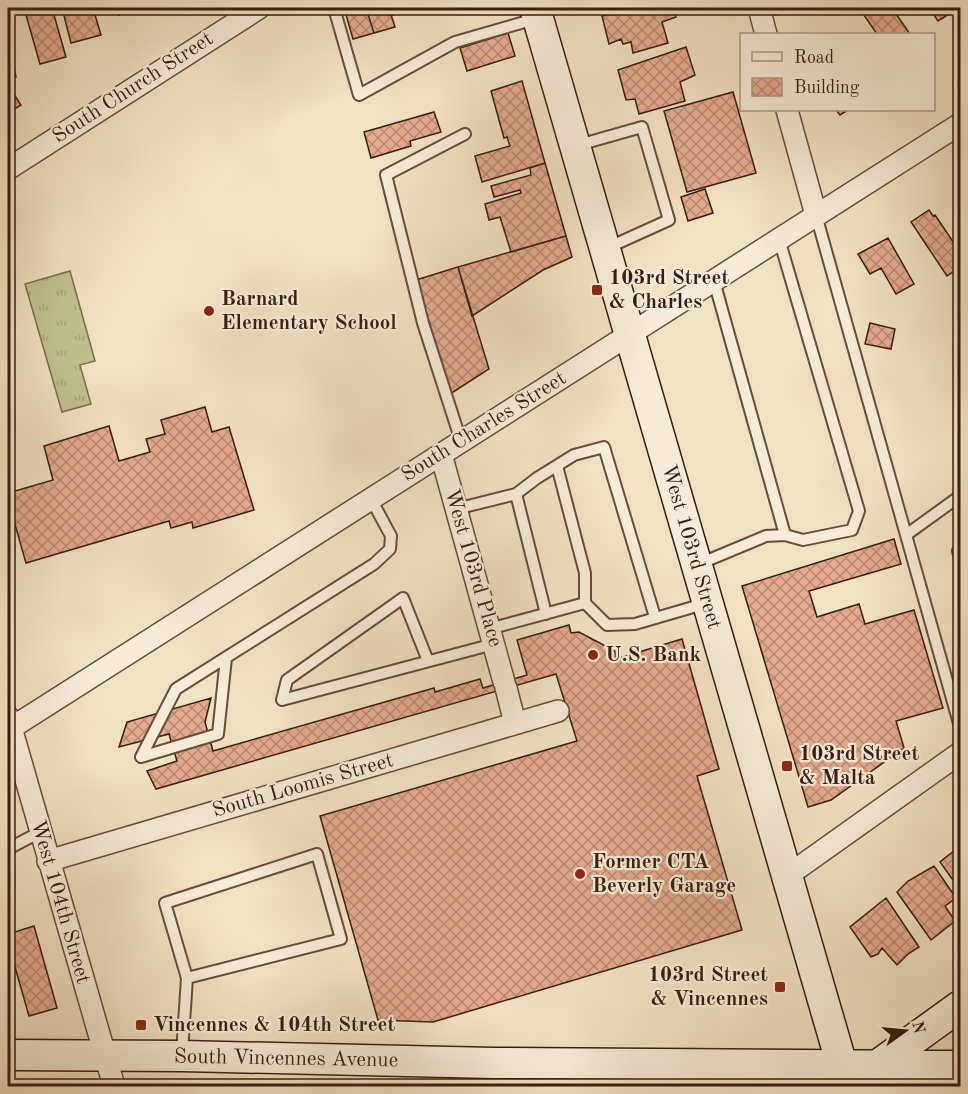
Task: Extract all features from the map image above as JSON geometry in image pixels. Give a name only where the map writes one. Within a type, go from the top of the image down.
[{"type":"main road","name":"West 103rd Street","points":[[537,13],[845,1076]]},
{"type":"main road","points":[[879,1065],[960,1006]]},
{"type":"main road","name":"South Vincennes Avenue","points":[[8,1055],[182,1056],[493,1063],[845,1076],[879,1065],[960,1066]]},
{"type":"street","name":"South Church Street","points":[[8,169],[259,8]]},
{"type":"street","points":[[759,8],[766,33]]},
{"type":"street","points":[[787,111],[816,215]]},
{"type":"street","name":"South Charles Street","points":[[9,725],[462,441],[960,124]]},
{"type":"street","name":"West 103rd Place","points":[[441,454],[515,723]]},
{"type":"street","name":"South Loomis Street","points":[[48,861],[558,711]]},
{"type":"street","name":"West 104th Street","points":[[9,725],[114,1086]]},
{"type":"street","points":[[787,876],[960,753]]},
{"type":"lane","points":[[333,8],[359,96],[455,42],[537,13]]},
{"type":"lane","points":[[575,146],[642,127],[669,220],[605,249]]},
{"type":"lane","points":[[462,441],[423,323],[386,175],[465,134]]},
{"type":"lane","points":[[816,215],[960,727]]},
{"type":"lane","points":[[696,565],[766,536],[785,535],[803,540],[852,530],[859,511],[779,239]]},
{"type":"lane","points":[[714,280],[785,535]]},
{"type":"lane","points":[[456,509],[516,494],[574,455],[604,447],[655,617]]},
{"type":"lane","points":[[557,466],[585,573],[585,603],[608,625],[634,624],[707,603]]},
{"type":"lane","points":[[516,494],[546,614]]},
{"type":"lane","points":[[906,535],[960,496]]},
{"type":"lane","points":[[226,658],[218,734],[141,757],[176,689],[374,564],[390,549],[391,536],[370,499]]},
{"type":"lane","points":[[428,661],[403,597],[287,680],[282,700],[428,661],[546,614],[585,603]]},
{"type":"lane","points":[[8,849],[40,832]]},
{"type":"lane","points":[[182,1056],[187,978],[165,903],[317,854],[341,939],[187,978]]},
{"type":"green space","points":[[70,271],[95,361],[80,365],[91,404],[62,412],[25,284]]},
{"type":"building","points":[[24,8],[52,8],[66,57],[40,64]]},
{"type":"building","points":[[62,8],[93,8],[101,35],[71,43]]},
{"type":"building","points":[[117,8],[144,8],[119,15]]},
{"type":"building","points":[[366,8],[374,33],[353,39],[345,11]]},
{"type":"building","points":[[366,8],[389,8],[395,27],[374,33]]},
{"type":"building","points":[[389,8],[410,8],[411,10],[392,15]]},
{"type":"building","points":[[632,8],[673,8],[676,17],[662,22],[668,43],[633,53],[631,42],[623,44],[621,39],[609,44],[602,16]]},
{"type":"building","points":[[772,8],[791,8],[776,15]]},
{"type":"building","points":[[859,8],[892,8],[909,33],[876,33]]},
{"type":"building","points":[[929,8],[959,8],[938,21]]},
{"type":"building","points":[[508,33],[515,56],[467,71],[460,48]]},
{"type":"building","points":[[686,47],[695,75],[680,82],[685,101],[639,114],[635,99],[626,100],[618,70]]},
{"type":"building","points":[[11,54],[16,77],[8,79],[8,55]]},
{"type":"building","points":[[522,81],[545,163],[482,182],[475,156],[510,146],[507,137],[504,138],[491,91]]},
{"type":"building","points":[[8,85],[21,105],[8,113]]},
{"type":"building","points":[[733,92],[756,173],[687,192],[664,111]]},
{"type":"building","points":[[434,112],[441,132],[410,141],[411,146],[371,158],[364,132]]},
{"type":"building","points":[[545,163],[566,236],[511,252],[500,217],[489,220],[485,204],[521,193],[520,190],[494,197],[491,186],[531,175],[530,168]]},
{"type":"building","points":[[705,189],[713,213],[688,221],[681,197]]},
{"type":"building","points":[[929,210],[933,216],[935,215],[960,252],[960,267],[947,276],[911,222]]},
{"type":"building","points":[[566,236],[572,257],[543,270],[472,316],[458,267]]},
{"type":"building","points":[[888,238],[914,284],[896,294],[881,268],[870,274],[858,254]]},
{"type":"building","points":[[458,267],[489,369],[450,394],[416,280]]},
{"type":"building","points":[[870,323],[895,329],[891,349],[865,344]]},
{"type":"building","points":[[205,407],[212,432],[229,427],[254,510],[193,528],[192,522],[171,528],[169,521],[26,563],[8,493],[53,480],[44,446],[109,426],[119,461],[150,452],[146,439],[165,434],[161,420]]},
{"type":"building","points":[[894,539],[901,564],[809,591],[817,617],[859,604],[865,624],[914,610],[943,708],[896,721],[904,748],[831,800],[808,807],[742,586]]},
{"type":"building","points":[[569,625],[571,633],[579,632],[615,651],[616,659],[682,639],[719,769],[697,776],[742,930],[433,1022],[378,1020],[320,816],[577,741],[556,674],[156,789],[147,771],[177,761],[169,734],[119,747],[127,722],[211,698],[205,722],[213,751],[434,688],[435,692],[480,679],[483,688],[527,675],[517,640]]},
{"type":"building","points":[[960,846],[960,890],[940,862]]},
{"type":"building","points":[[934,866],[956,898],[945,906],[955,921],[931,940],[897,892],[908,881]]},
{"type":"building","points":[[886,898],[919,947],[897,965],[882,948],[878,954],[871,957],[850,927]]},
{"type":"building","points":[[34,926],[57,1008],[29,1016],[11,953],[8,954],[8,934]]},
{"type":"place","name":"103rd Street & Charles","points":[[597,290]]},
{"type":"place","name":"Barnard Elementary School","points":[[209,311]]},
{"type":"place","name":"U.S. Bank","points":[[593,655]]},
{"type":"place","name":"103rd Street & Malta","points":[[787,766]]},
{"type":"place","name":"Former CTA Beverly Garage","points":[[580,874]]},
{"type":"place","name":"103rd Street & Vincennes","points":[[780,987]]},
{"type":"place","name":"Vincennes & 104th Street","points":[[141,1025]]}]
